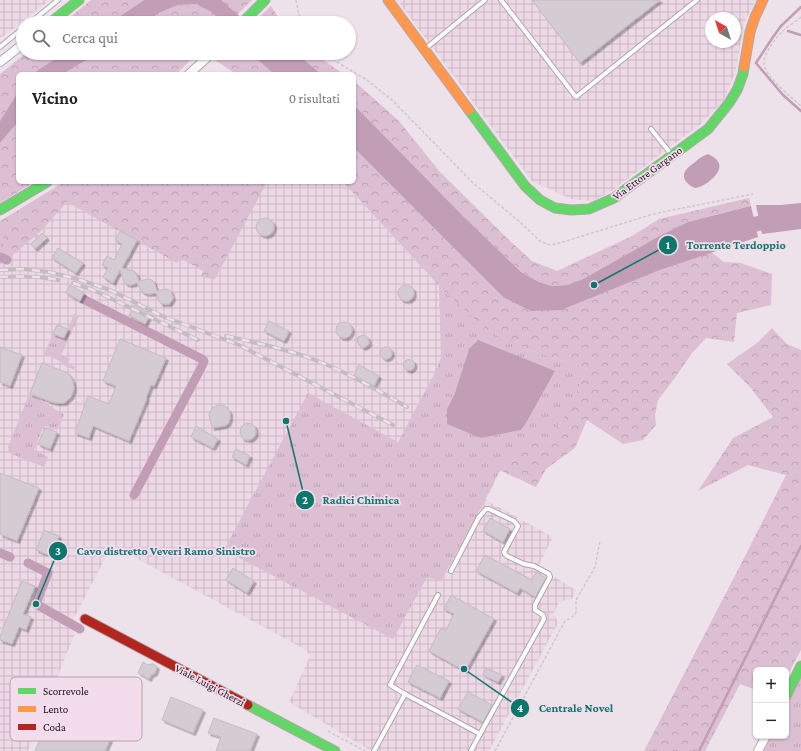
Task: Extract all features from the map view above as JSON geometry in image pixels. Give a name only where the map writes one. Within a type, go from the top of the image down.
[{"type":"street","points":[[59,16],[79,0]]},
{"type":"street","name":"Via Ettore Gargano","points":[[389,2],[525,186],[540,200],[555,208],[571,210],[589,209],[614,198],[708,129],[729,103],[737,90],[743,74],[750,32],[763,0]]},
{"type":"street","points":[[249,16],[262,3]]},
{"type":"street","points":[[0,62],[16,49]]},
{"type":"street","points":[[192,72],[205,60]]},
{"type":"street","points":[[0,210],[44,184]]},
{"type":"street","name":"Viale Luigi Gherzi","points":[[85,619],[335,751]]},
{"type":"street","points":[[789,690],[801,666]]},
{"type":"street","points":[[758,751],[764,739]]},
{"type":"lane","points":[[39,16],[58,0]]},
{"type":"lane","points":[[424,50],[485,0]]},
{"type":"lane","points":[[501,0],[576,97],[697,0]]},
{"type":"lane","points":[[0,47],[16,34]]},
{"type":"lane","points":[[651,129],[672,155]]},
{"type":"lane","points":[[451,571],[479,517],[486,509],[489,509],[514,521],[518,526],[504,554],[524,564],[543,570],[550,576],[535,606],[535,610],[543,615],[544,619],[471,751]]},
{"type":"lane","points":[[438,595],[390,685],[480,734]]},
{"type":"lane","points":[[374,751],[405,694]]},
{"type":"path","points":[[296,0],[300,16]]},
{"type":"path","points":[[801,17],[784,30],[776,39],[765,57],[764,64],[774,81],[801,106]]},
{"type":"path","points":[[495,751],[565,621],[576,613],[576,600],[595,567],[600,541]]},
{"type":"path","points":[[328,731],[365,751]]},
{"type":"shaded area","points":[[0,0],[50,0],[29,16],[16,16],[16,27],[0,39]]},
{"type":"shaded area","points":[[144,0],[221,0],[237,15],[219,16],[210,7],[197,4],[178,5],[154,16],[120,16]]},
{"type":"shaded area","points":[[397,0],[756,0],[744,23],[741,41],[741,12],[705,12],[705,48],[740,48],[736,70],[724,100],[701,124],[609,193],[591,201],[571,199],[532,181]]},
{"type":"shaded area","points":[[53,60],[86,60],[66,72],[36,72]]},
{"type":"shaded area","points":[[258,60],[304,60],[319,72],[272,72]]},
{"type":"shaded area","points":[[16,95],[16,124],[0,143],[0,121]]},
{"type":"shaded area","points":[[356,107],[463,216],[521,272],[539,282],[552,286],[568,285],[583,279],[663,234],[688,222],[751,206],[758,237],[657,271],[561,310],[531,311],[503,297],[356,150]]},
{"type":"shaded area","points":[[708,154],[713,156],[718,162],[718,172],[706,184],[695,188],[686,181],[684,178],[684,173],[699,159]]},
{"type":"shaded area","points":[[78,184],[345,184],[443,290],[482,326],[509,343],[599,373],[536,487],[500,471],[486,500],[553,537],[538,567],[576,590],[572,599],[559,602],[554,613],[558,623],[489,751],[371,751],[289,702],[310,656],[306,650],[112,545],[69,628],[75,633],[57,677],[10,677],[10,741],[32,741],[28,751],[0,751],[0,228]]},
{"type":"shaded area","points":[[801,203],[801,229],[762,234],[756,205]]},
{"type":"shaded area","points":[[478,340],[555,371],[521,430],[481,438],[447,424],[447,409],[455,393],[469,349]]},
{"type":"green space","points":[[91,0],[144,0],[120,16],[72,16]]},
{"type":"green space","points":[[221,0],[252,0],[237,15]]},
{"type":"green space","points":[[197,4],[210,7],[219,16],[154,16],[178,5]]},
{"type":"green space","points":[[271,6],[277,16],[260,16]]},
{"type":"green space","points":[[17,60],[53,60],[36,72],[16,72],[16,95],[0,121],[0,74]]},
{"type":"green space","points":[[86,60],[191,60],[178,72],[66,72]]},
{"type":"green space","points":[[215,60],[258,60],[272,72],[233,72]]},
{"type":"green space","points":[[304,60],[324,60],[340,72],[319,72]]},
{"type":"green space","points":[[356,83],[399,121],[440,172],[509,240],[532,261],[557,271],[632,236],[659,219],[749,198],[751,206],[688,222],[663,234],[583,279],[568,285],[552,286],[539,282],[521,272],[463,216],[356,107]]},
{"type":"green space","points":[[16,124],[16,184],[31,184],[0,203],[0,143]]},
{"type":"green space","points":[[356,150],[503,297],[657,271],[711,252],[724,262],[741,263],[772,274],[771,305],[737,313],[734,342],[706,338],[692,353],[658,400],[655,415],[656,425],[643,440],[623,444],[587,420],[575,448],[546,469],[536,487],[500,470],[532,442],[547,445],[565,416],[587,369],[509,343],[482,326],[443,290],[345,184],[356,184]]},
{"type":"green space","points":[[61,184],[266,184],[215,279],[201,277],[203,271],[180,258],[177,263],[67,202],[41,231],[20,249],[4,248],[4,236],[0,236],[0,221]]},
{"type":"green space","points":[[0,236],[4,236],[4,248],[20,249],[0,265]]},
{"type":"green space","points":[[439,286],[482,326],[509,343],[587,369],[565,416],[547,445],[532,442],[500,470],[441,581],[427,577],[393,639],[224,550],[308,393],[398,442],[437,369],[441,357]],"holes":[[[469,349],[555,371],[521,430],[481,438],[447,409],[455,393]]]},
{"type":"green space","points":[[74,314],[79,316],[61,355],[70,359],[68,363],[75,367],[74,370],[61,364],[62,362],[44,354],[53,334],[64,338]]},
{"type":"green space","points":[[772,328],[787,344],[801,350],[801,650],[789,672],[789,667],[753,667],[753,689],[740,684],[705,751],[644,751],[786,475],[748,465],[698,491],[733,438],[773,417],[750,387],[727,364],[757,343]]},
{"type":"green space","points":[[41,364],[30,395],[64,414],[57,430],[44,425],[34,450],[48,457],[44,467],[9,453],[8,447]]},
{"type":"green space","points":[[801,676],[801,751],[764,751],[770,739],[789,739],[789,700]]},
{"type":"building","points":[[532,0],[660,0],[580,63]]},
{"type":"building","points":[[265,218],[271,221],[274,227],[271,233],[265,236],[259,233],[256,227],[259,221]]},
{"type":"building","points":[[120,231],[137,240],[122,268],[134,271],[139,281],[148,279],[152,280],[157,291],[166,289],[171,291],[173,298],[169,304],[161,304],[156,293],[148,294],[142,292],[137,283],[131,285],[126,284],[120,270],[113,283],[103,277],[108,268],[102,265],[107,256],[114,260],[122,244],[115,240]]},
{"type":"building","points":[[42,233],[47,238],[35,249],[31,244]]},
{"type":"building","points":[[58,248],[83,263],[76,273],[52,258]]},
{"type":"building","points":[[70,285],[84,293],[80,301],[66,293]]},
{"type":"building","points":[[406,285],[412,287],[414,293],[412,299],[406,301],[400,299],[398,293],[400,287]]},
{"type":"building","points":[[134,305],[151,314],[145,324],[129,315]]},
{"type":"building","points":[[269,321],[289,331],[284,341],[264,331]]},
{"type":"building","points":[[344,322],[351,327],[352,330],[347,337],[344,338],[337,333],[336,330],[341,323]]},
{"type":"building","points":[[57,325],[68,329],[64,338],[53,334]]},
{"type":"building","points":[[364,335],[368,338],[369,344],[363,348],[357,341],[358,337]]},
{"type":"building","points":[[120,339],[166,358],[154,386],[151,385],[129,441],[93,426],[89,438],[75,433],[88,396],[109,404],[116,386],[103,381]]},
{"type":"building","points":[[0,347],[22,355],[10,386],[0,382]]},
{"type":"building","points":[[386,347],[390,349],[392,353],[390,357],[386,359],[382,357],[380,353],[382,349]]},
{"type":"building","points":[[409,359],[413,361],[415,365],[413,369],[409,371],[405,369],[403,365],[405,361]]},
{"type":"building","points":[[42,363],[68,373],[73,381],[74,389],[71,397],[64,403],[55,403],[30,394]]},
{"type":"building","points":[[359,365],[379,376],[374,386],[354,376]]},
{"type":"building","points":[[218,405],[225,406],[227,408],[230,412],[230,419],[228,424],[224,426],[212,428],[209,415],[212,408]]},
{"type":"building","points":[[247,423],[252,424],[255,427],[256,432],[252,439],[248,440],[243,439],[240,433],[241,427]]},
{"type":"building","points":[[196,426],[218,439],[213,448],[191,437]]},
{"type":"building","points":[[45,428],[57,432],[50,449],[38,444]]},
{"type":"building","points":[[236,449],[250,456],[246,465],[232,457]]},
{"type":"building","points":[[0,473],[39,488],[17,541],[0,534]]},
{"type":"building","points":[[490,518],[510,529],[503,542],[483,531]]},
{"type":"building","points":[[44,530],[59,536],[51,556],[36,550]]},
{"type":"building","points":[[485,555],[532,580],[536,572],[546,578],[535,597],[520,588],[517,593],[476,571]]},
{"type":"building","points":[[233,568],[254,581],[247,593],[226,580]]},
{"type":"building","points":[[22,581],[35,586],[23,614],[31,617],[26,630],[19,627],[12,644],[0,640],[0,636]]},
{"type":"building","points":[[451,595],[494,619],[465,671],[429,651],[441,628],[446,630],[454,614],[444,609]]},
{"type":"building","points":[[143,662],[148,665],[154,664],[157,667],[155,673],[151,675],[149,679],[138,673]]},
{"type":"building","points":[[417,665],[449,681],[440,698],[408,682]]},
{"type":"building","points":[[486,668],[502,675],[498,682],[483,675]]},
{"type":"building","points":[[468,692],[492,705],[483,722],[458,709]]},
{"type":"building","points":[[171,697],[203,710],[193,733],[162,720]]},
{"type":"building","points":[[214,718],[257,734],[250,751],[216,751],[221,737],[208,733]]},
{"type":"building","points":[[39,741],[109,741],[105,751],[35,751]]},
{"type":"waterway","points":[[204,0],[215,5],[228,16]]},
{"type":"waterway","points":[[781,26],[801,7]]},
{"type":"waterway","points":[[781,26],[756,63],[783,95],[801,111]]},
{"type":"waterway","points":[[788,31],[801,35]]},
{"type":"waterway","points":[[736,228],[801,216]]},
{"type":"waterway","points":[[0,257],[7,260]]},
{"type":"waterway","points":[[83,299],[204,361],[134,495]]},
{"type":"waterway","points":[[699,751],[801,546]]},
{"type":"waterway","points":[[0,553],[10,557]]},
{"type":"waterway","points":[[28,563],[48,573],[36,604],[80,629]]},
{"type":"railway","points":[[0,270],[24,269],[49,272],[110,290],[162,316],[239,345],[393,425]]},
{"type":"railway","points":[[0,277],[14,276],[58,280]]},
{"type":"railway","points":[[73,283],[93,290],[198,340]]},
{"type":"railway","points":[[226,336],[282,349],[315,360],[350,376],[407,407]]},
{"type":"traffic: fast","points":[[59,16],[79,0]]},
{"type":"traffic: fast","points":[[249,16],[265,0]]},
{"type":"traffic: fast","points":[[469,110],[525,186],[540,200],[555,208],[571,210],[589,209],[614,198],[708,129],[729,103],[737,90],[744,67]]},
{"type":"traffic: fast","points":[[0,210],[44,184]]},
{"type":"traffic: fast","points":[[789,690],[801,666]]},
{"type":"traffic: fast","points":[[248,705],[335,751]]},
{"type":"traffic: slow","points":[[388,0],[469,110]]},
{"type":"traffic: slow","points":[[744,67],[750,32],[763,0]]},
{"type":"traffic: jam","points":[[85,619],[248,705]]},
{"type":"place","name":"Torrente Terdoppio","points":[[594,285]]},
{"type":"place","name":"Radici Chimica","points":[[286,421]]},
{"type":"place","name":"Cavo distretto Veveri Ramo Sinistro","points":[[36,604]]},
{"type":"place","name":"Centrale Novel","points":[[464,669]]}]
